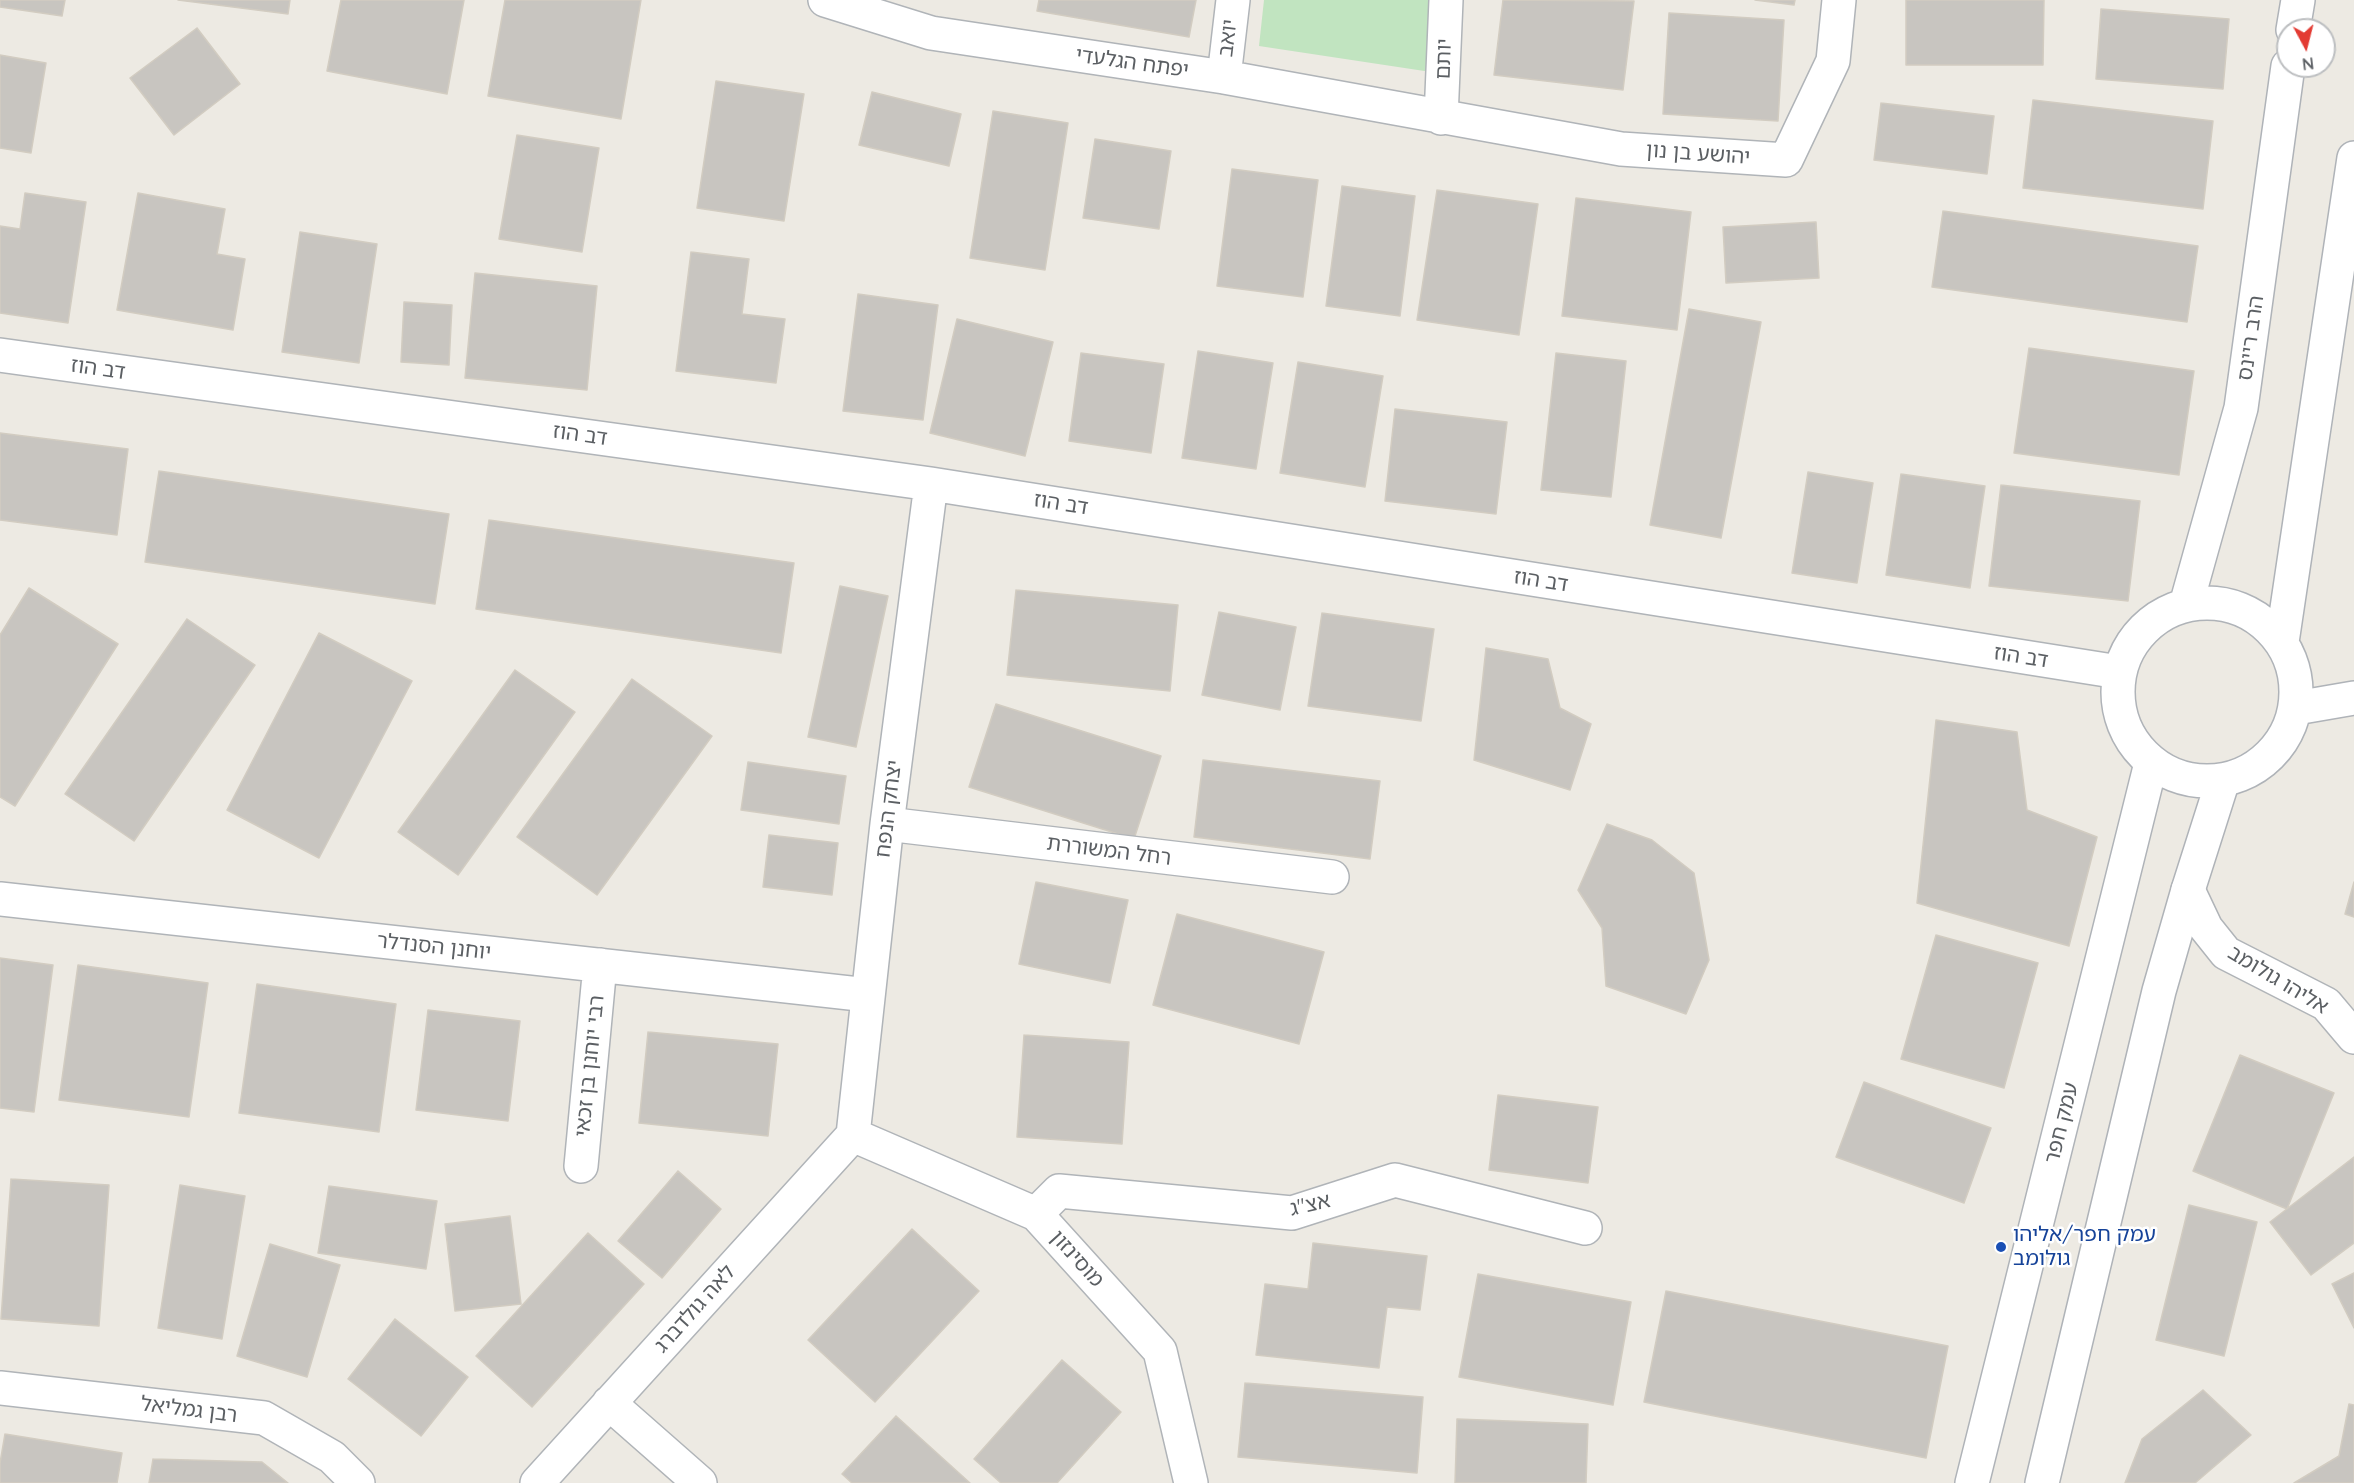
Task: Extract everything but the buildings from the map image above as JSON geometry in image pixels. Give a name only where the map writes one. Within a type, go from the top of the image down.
[{"type":"street","name":"יפתח הגלעדי","points":[[825,0],[931,33],[1224,77],[1441,118]]},
{"type":"street","name":"יואב","points":[[1224,77],[1233,0]]},
{"type":"street","name":"יותם","points":[[1441,118],[1446,0]]},
{"type":"street","name":"יהושע בן נון","points":[[1441,118],[1621,149],[1786,160],[1833,61],[1839,0]]},
{"type":"street","points":[[2296,18],[2298,0]]},
{"type":"street","name":"הרב ריינס","points":[[2186,605],[2241,408],[2286,78]]},
{"type":"street","points":[[2282,642],[2354,158]]},
{"type":"street","name":"דב הוז","points":[[0,355],[931,484],[2119,672]]},
{"type":"street","name":"יצחק הנפח","points":[[853,1135],[886,824],[931,484]]},
{"type":"street","points":[[2186,605],[2232,606],[2260,620],[2282,642],[2296,677],[2296,708],[2285,737],[2252,769],[2223,780],[2179,778],[2151,763],[2127,734],[2118,704],[2119,672],[2134,639],[2157,618],[2186,605]]},
{"type":"street","points":[[2296,708],[2354,698]]},
{"type":"street","name":"עמק חפר","points":[[1972,1483],[2151,763]]},
{"type":"street","points":[[2042,1483],[2159,991],[2223,780]]},
{"type":"street","name":"רחל המשוררת","points":[[886,824],[1332,878]]},
{"type":"street","name":"אליהו גולומב","points":[[2188,890],[2206,928],[2226,953],[2326,1004],[2354,1037]]},
{"type":"street","name":"יוחנן הסנדלר","points":[[0,899],[868,995]]},
{"type":"street","name":"רבי יוחנן בן זכאי","points":[[581,1166],[600,965]]},
{"type":"street","name":"מוסינזון","points":[[853,1135],[1036,1214],[1160,1351],[1191,1483]]},
{"type":"street","name":"לאה גולדברג","points":[[537,1483],[853,1135]]},
{"type":"street","name":"אצ\"ג","points":[[1036,1214],[1059,1191],[1292,1213],[1395,1180],[1585,1228]]},
{"type":"street","name":"רבן גמליאל","points":[[0,1388],[264,1418],[332,1457],[358,1483]]},
{"type":"street","points":[[609,1403],[700,1483]]},
{"type":"green space","points":[[1264,0],[1433,0],[1431,72],[1259,46]]},
{"type":"place","name":"עמק חפר/אליהו גולומב","points":[[2001,1247]]}]
